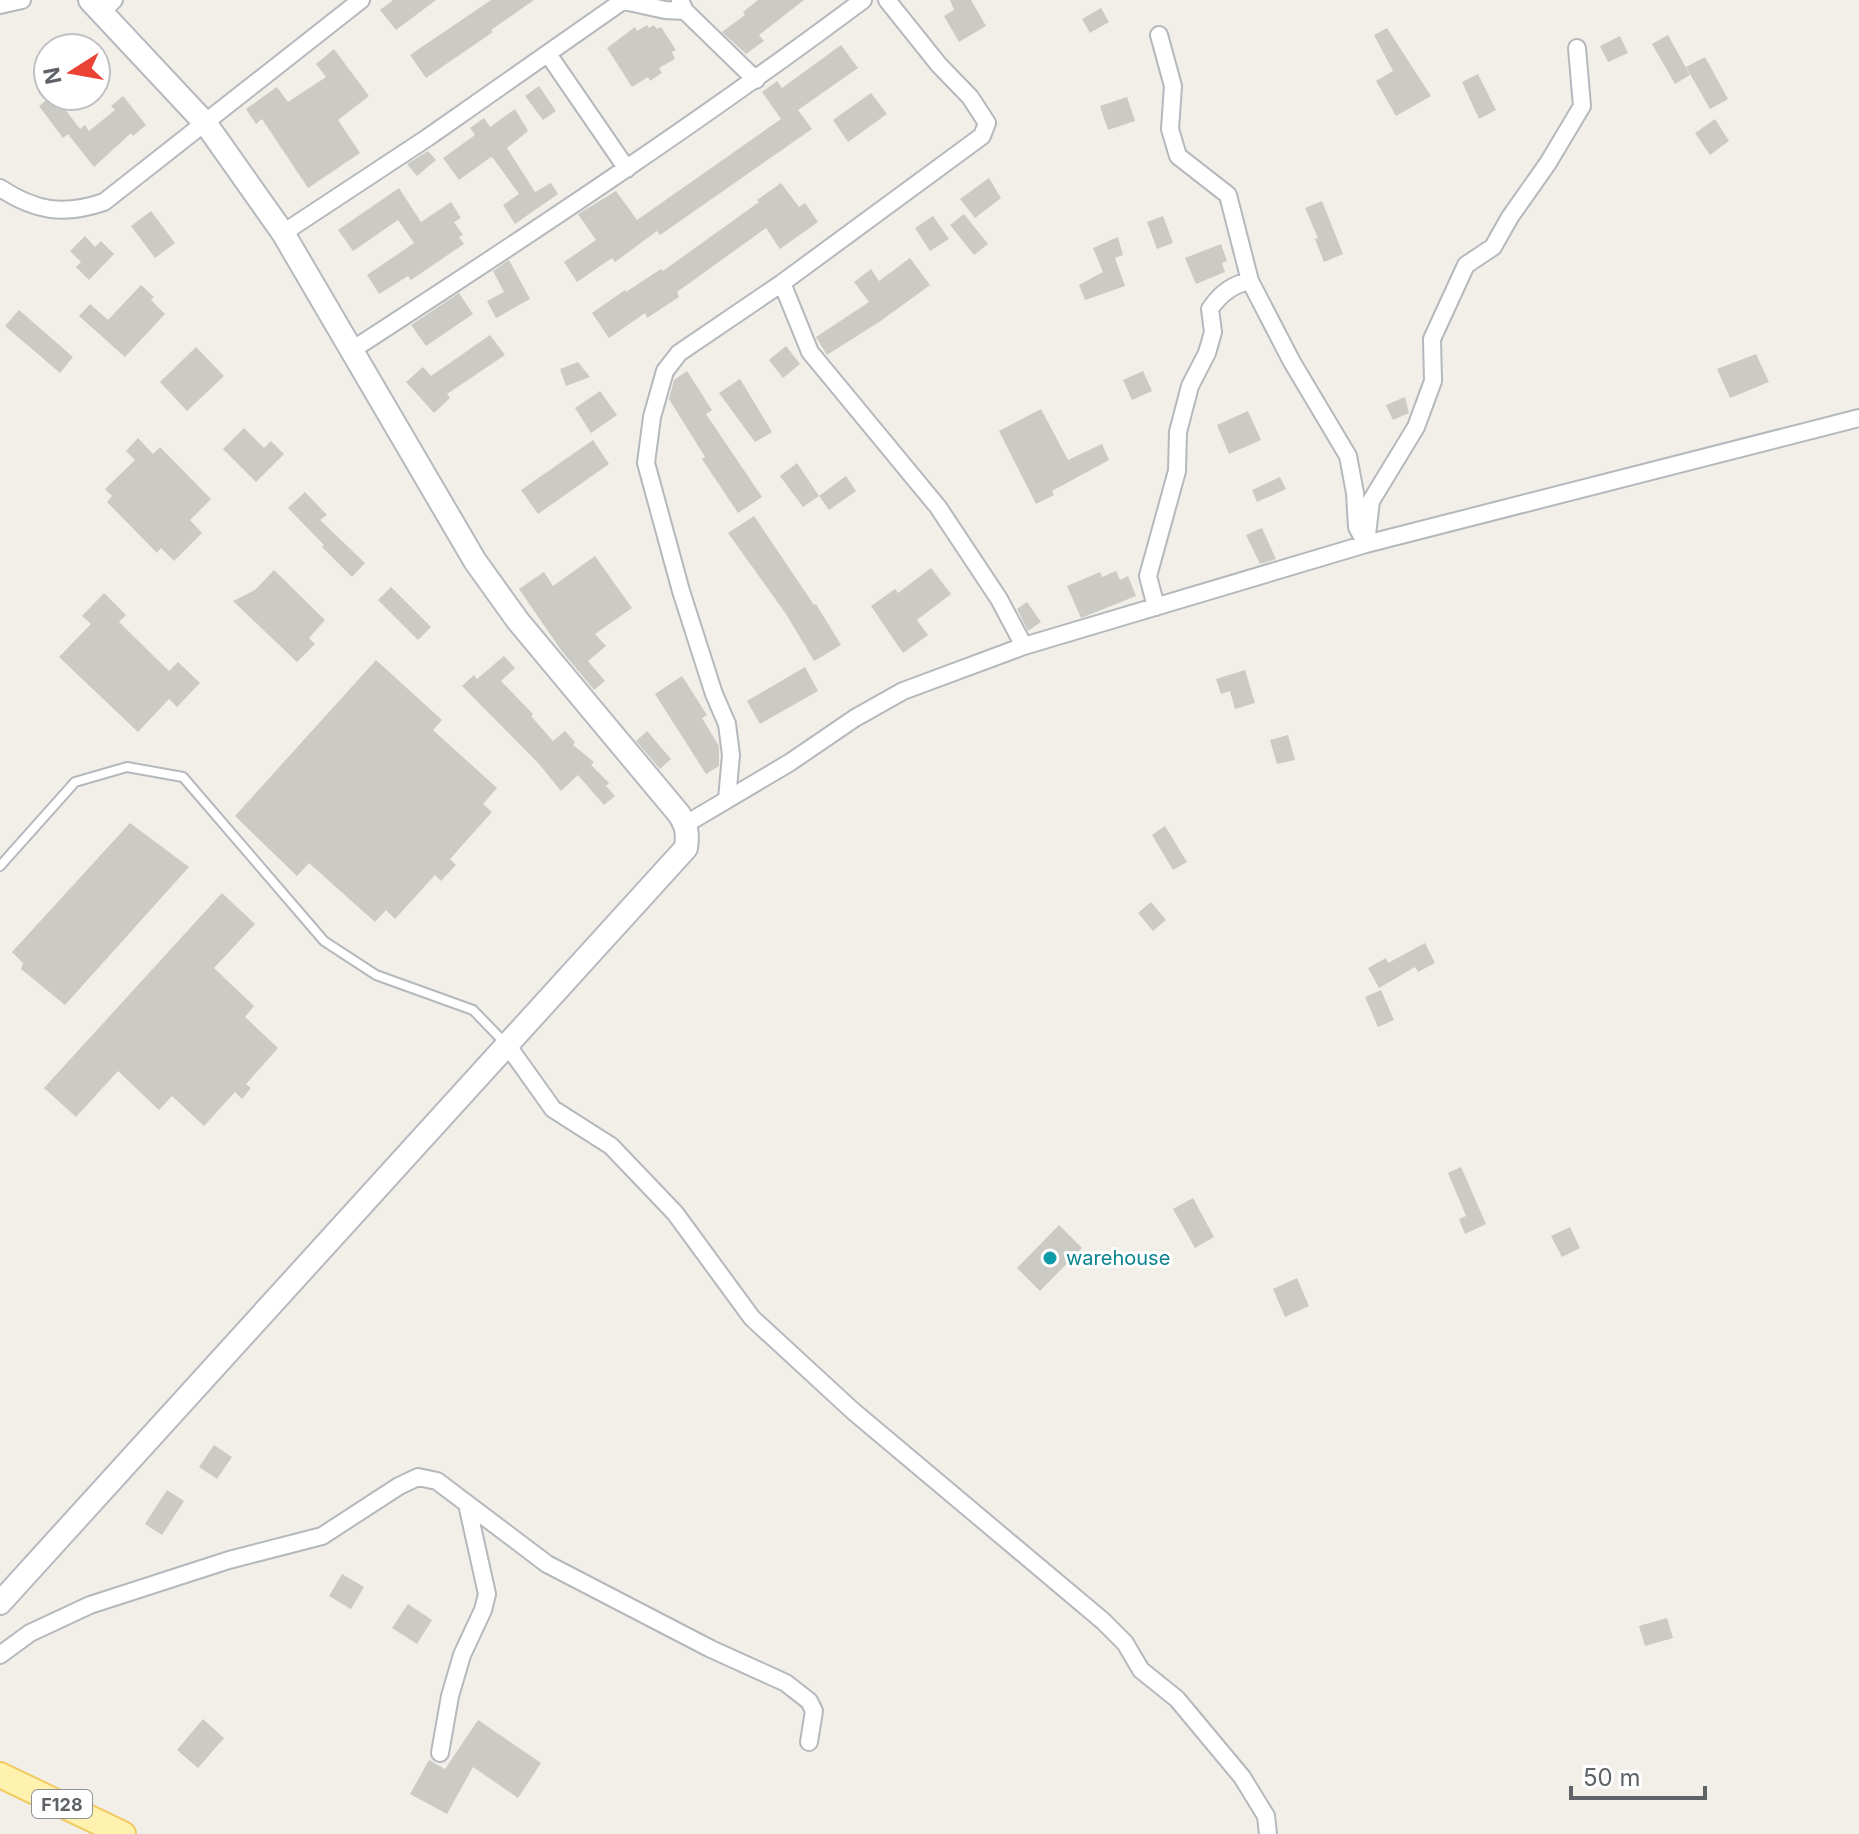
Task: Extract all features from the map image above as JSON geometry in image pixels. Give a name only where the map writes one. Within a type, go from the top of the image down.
[{"type":"main road","name":"F128","points":[[0,1775],[123,1834]]},
{"type":"street","points":[[0,5],[22,0]]},
{"type":"street","points":[[0,188],[23,203],[49,210],[85,209],[104,202],[361,0]]},
{"type":"street","points":[[283,233],[427,138],[624,0],[665,10],[683,5],[756,80]]},
{"type":"street","points":[[352,350],[627,169],[756,80],[863,0]]},
{"type":"street","points":[[727,799],[731,755],[727,724],[714,694],[681,591],[646,463],[652,417],[665,371],[679,353],[782,283],[982,136],[987,123],[970,97],[939,65],[887,0]]},
{"type":"street","points":[[0,1603],[686,848],[686,824],[518,621],[475,561],[283,233],[206,124],[102,4]]},
{"type":"street","points":[[1159,35],[1173,86],[1170,129],[1178,156],[1228,195],[1250,281],[1292,362],[1348,456],[1357,527],[1366,544]]},
{"type":"street","points":[[1366,544],[1371,501],[1416,427],[1433,381],[1432,339],[1466,265],[1493,247],[1582,106],[1577,48]]},
{"type":"street","points":[[548,54],[627,169]]},
{"type":"street","points":[[1156,607],[1148,576],[1177,471],[1178,432],[1182,416],[1190,386],[1207,353],[1213,332],[1210,309],[1217,298],[1238,283],[1250,281]]},
{"type":"street","points":[[782,283],[810,352],[938,507],[999,599],[1024,646]]},
{"type":"street","points":[[686,824],[903,691],[1024,646],[1366,544],[1859,418]]},
{"type":"street","points":[[508,1046],[553,1109],[611,1146],[675,1213],[752,1318],[853,1411],[1103,1621],[1125,1643],[1141,1670],[1177,1699],[1242,1777],[1266,1816],[1268,1834]]},
{"type":"street","points":[[0,1655],[30,1633],[90,1605],[229,1560],[322,1536],[418,1477],[437,1481],[547,1564],[711,1649],[786,1683],[809,1701],[814,1711],[809,1742]]},
{"type":"street","points":[[440,1753],[450,1696],[462,1655],[487,1594],[467,1504]]},
{"type":"lane","points":[[0,866],[75,782],[127,767],[183,777],[324,941],[376,975],[473,1010],[508,1046]]},
{"type":"building","points":[[393,0],[436,0],[396,30],[380,10]]},
{"type":"building","points":[[491,0],[534,0],[426,78],[410,55]]},
{"type":"building","points":[[758,0],[804,0],[759,35],[764,41],[746,54],[722,32],[745,15],[743,12]]},
{"type":"building","points":[[950,0],[971,0],[986,26],[959,42],[944,16],[954,10]]},
{"type":"building","points":[[1101,8],[1109,22],[1090,33],[1082,19]]},
{"type":"building","points":[[647,25],[649,28],[654,25],[657,29],[661,27],[676,50],[672,52],[675,59],[659,68],[662,73],[650,81],[648,77],[632,87],[607,48],[635,27],[637,31]]},
{"type":"building","points":[[1387,28],[1431,96],[1396,116],[1376,81],[1393,71],[1374,35]]},
{"type":"building","points":[[1668,35],[1690,75],[1675,84],[1652,44]]},
{"type":"building","points":[[1620,36],[1628,53],[1608,62],[1600,46]]},
{"type":"building","points":[[841,45],[858,68],[798,110],[812,129],[660,235],[657,231],[615,262],[612,258],[577,282],[564,262],[596,240],[578,214],[616,191],[637,220],[781,119],[762,92],[777,81],[782,88]]},
{"type":"building","points":[[334,49],[369,96],[338,120],[360,153],[308,188],[262,119],[256,124],[246,109],[277,87],[288,102],[326,77],[316,64]]},
{"type":"building","points":[[1705,57],[1728,99],[1710,109],[1686,67]]},
{"type":"building","points":[[1478,74],[1496,110],[1479,119],[1462,82]]},
{"type":"building","points":[[539,86],[556,111],[543,120],[525,96]]},
{"type":"building","points":[[871,93],[887,114],[848,142],[833,120]]},
{"type":"building","points":[[123,96],[146,125],[133,136],[131,133],[94,167],[68,134],[63,138],[44,112],[67,112],[80,129],[85,125],[89,131],[115,110],[112,105]]},
{"type":"building","points":[[1127,97],[1135,121],[1108,130],[1100,106]]},
{"type":"building","points":[[515,109],[528,131],[507,148],[535,192],[551,183],[558,194],[515,224],[503,205],[519,194],[493,158],[459,180],[443,158],[475,135],[470,128],[484,118],[490,127]]},
{"type":"building","points":[[1715,119],[1729,141],[1710,155],[1695,133]]},
{"type":"building","points":[[428,151],[436,160],[417,176],[407,164]]},
{"type":"building","points":[[989,178],[1001,198],[975,218],[960,199]]},
{"type":"building","points":[[781,183],[799,207],[805,203],[818,222],[780,249],[766,228],[677,292],[679,297],[647,318],[645,313],[609,338],[592,313],[625,290],[661,269],[663,271]]},
{"type":"building","points":[[399,188],[421,222],[451,202],[461,218],[454,222],[463,235],[459,237],[464,244],[411,280],[408,276],[379,294],[367,275],[414,243],[398,220],[353,251],[338,230]]},
{"type":"building","points":[[1322,201],[1343,254],[1324,262],[1305,208]]},
{"type":"building","points":[[151,211],[175,243],[155,258],[131,226]]},
{"type":"building","points":[[964,214],[988,244],[974,255],[950,225]]},
{"type":"building","points":[[933,216],[949,239],[930,251],[915,228]]},
{"type":"building","points":[[1163,216],[1173,243],[1157,249],[1147,222]]},
{"type":"building","points":[[85,236],[95,247],[101,241],[114,254],[89,280],[76,267],[81,262],[70,251]]},
{"type":"building","points":[[1118,237],[1123,255],[1115,258],[1125,286],[1085,300],[1079,285],[1103,272],[1093,248]]},
{"type":"building","points":[[1221,244],[1227,261],[1222,263],[1225,272],[1196,284],[1185,258]]},
{"type":"building","points":[[910,258],[930,285],[827,355],[816,337],[869,302],[854,282],[871,269],[879,281]]},
{"type":"building","points":[[509,260],[530,299],[496,318],[487,301],[504,292],[493,271]]},
{"type":"building","points":[[141,285],[165,314],[125,357],[79,316],[90,304],[108,320]]},
{"type":"building","points":[[459,293],[473,314],[426,346],[411,325]]},
{"type":"building","points":[[19,310],[73,357],[60,373],[5,326]]},
{"type":"building","points":[[490,335],[505,355],[447,394],[450,398],[434,413],[406,382],[423,367],[431,376]]},
{"type":"building","points":[[786,346],[800,364],[783,378],[769,360]]},
{"type":"building","points":[[196,347],[224,376],[187,411],[160,382]]},
{"type":"building","points":[[1756,354],[1769,382],[1730,398],[1717,369]]},
{"type":"building","points":[[578,362],[590,377],[566,386],[560,369]]},
{"type":"building","points":[[687,371],[712,410],[706,414],[762,497],[738,513],[702,459],[705,457],[669,399],[674,380]]},
{"type":"building","points":[[1143,371],[1152,391],[1132,400],[1123,380]]},
{"type":"building","points":[[740,379],[772,432],[755,442],[719,393]]},
{"type":"building","points":[[600,391],[617,415],[591,433],[575,408]]},
{"type":"building","points":[[1405,397],[1409,413],[1393,420],[1386,405]]},
{"type":"building","points":[[1041,409],[1068,460],[1102,444],[1109,460],[1052,491],[1054,495],[1036,504],[999,431]]},
{"type":"building","points":[[1248,411],[1261,440],[1229,454],[1217,425]]},
{"type":"building","points":[[244,428],[264,448],[271,441],[284,454],[256,482],[223,449]]},
{"type":"building","points":[[138,438],[153,454],[160,447],[211,499],[190,520],[202,533],[174,561],[161,548],[157,553],[107,502],[112,496],[105,489],[135,460],[126,451]]},
{"type":"building","points":[[593,440],[609,464],[538,514],[521,490]]},
{"type":"building","points":[[797,463],[819,496],[803,507],[780,476]]},
{"type":"building","points":[[846,476],[856,491],[829,510],[819,496]]},
{"type":"building","points":[[1280,477],[1286,489],[1257,502],[1252,490]]},
{"type":"building","points":[[305,492],[327,515],[320,520],[365,563],[352,577],[288,508]]},
{"type":"building","points":[[754,516],[841,645],[814,661],[786,614],[728,533]]},
{"type":"building","points":[[1262,528],[1276,559],[1260,564],[1246,535]]},
{"type":"building","points":[[595,556],[632,608],[595,634],[606,646],[588,661],[605,681],[594,690],[561,650],[519,589],[544,572],[553,586]]},
{"type":"building","points":[[931,568],[951,594],[917,620],[928,635],[903,653],[871,606],[895,589],[898,593]]},
{"type":"building","points":[[274,570],[325,620],[309,638],[315,644],[297,662],[233,601],[255,590]]},
{"type":"building","points":[[1116,571],[1120,580],[1128,576],[1136,596],[1081,618],[1067,586],[1100,572],[1102,577]]},
{"type":"building","points":[[391,587],[431,627],[418,640],[378,600]]},
{"type":"building","points":[[104,593],[126,615],[119,622],[169,671],[178,662],[200,683],[177,707],[169,699],[138,732],[59,657],[91,624],[82,616]]},
{"type":"building","points":[[1027,602],[1041,622],[1028,631],[1017,609]]},
{"type":"building","points":[[504,656],[515,668],[501,681],[533,714],[531,716],[553,741],[565,731],[575,742],[573,745],[594,762],[591,765],[609,783],[606,786],[615,796],[604,805],[578,775],[561,791],[539,764],[462,686],[474,675],[477,679]]},
{"type":"building","points":[[376,660],[442,720],[433,730],[497,788],[483,804],[492,812],[450,859],[456,865],[441,881],[435,875],[395,919],[386,910],[375,922],[309,863],[297,876],[235,816]]},
{"type":"building","points":[[805,667],[818,691],[760,724],[747,701]]},
{"type":"building","points":[[1245,670],[1255,703],[1235,709],[1230,691],[1221,694],[1216,679]]},
{"type":"building","points":[[682,676],[707,715],[702,718],[719,746],[719,766],[706,774],[655,694]]},
{"type":"building","points":[[647,731],[671,759],[660,769],[636,741]]},
{"type":"building","points":[[1288,735],[1295,760],[1277,764],[1270,740]]},
{"type":"building","points":[[130,823],[189,867],[65,1005],[21,969],[23,963],[12,952]]},
{"type":"building","points":[[1165,826],[1187,862],[1173,870],[1152,835]]},
{"type":"building","points":[[222,893],[255,924],[214,968],[254,1006],[245,1017],[278,1048],[246,1084],[251,1088],[242,1099],[235,1092],[204,1126],[172,1096],[159,1110],[118,1071],[76,1117],[44,1088]]},
{"type":"building","points":[[1151,902],[1166,920],[1153,931],[1138,913]]},
{"type":"building","points":[[1425,943],[1435,963],[1418,972],[1415,967],[1379,988],[1368,968],[1386,958],[1388,963]]},
{"type":"building","points":[[1381,990],[1394,1020],[1378,1027],[1365,997]]},
{"type":"building","points":[[1461,1167],[1486,1224],[1465,1234],[1459,1219],[1466,1216],[1448,1173]]},
{"type":"building","points":[[1193,1198],[1214,1237],[1195,1248],[1173,1209]]},
{"type":"building","name":"warehouse","points":[[1059,1225],[1082,1248],[1040,1291],[1017,1268]]},
{"type":"building","points":[[1570,1227],[1580,1248],[1562,1257],[1551,1236]]},
{"type":"building","points":[[1297,1278],[1309,1306],[1285,1317],[1273,1289]]},
{"type":"building","points":[[214,1445],[232,1457],[217,1479],[199,1467]]},
{"type":"building","points":[[167,1490],[184,1501],[162,1535],[145,1524]]},
{"type":"building","points":[[342,1574],[364,1587],[351,1609],[329,1596]]},
{"type":"building","points":[[408,1604],[432,1620],[417,1644],[392,1628]]},
{"type":"building","points":[[1667,1618],[1673,1638],[1645,1646],[1639,1626]]},
{"type":"building","points":[[203,1719],[224,1738],[198,1768],[177,1750]]},
{"type":"building","points":[[478,1720],[541,1763],[518,1798],[473,1767],[447,1814],[410,1794],[429,1760],[445,1769]]},
{"type":"place","name":"warehouse","points":[[1050,1258]]}]
